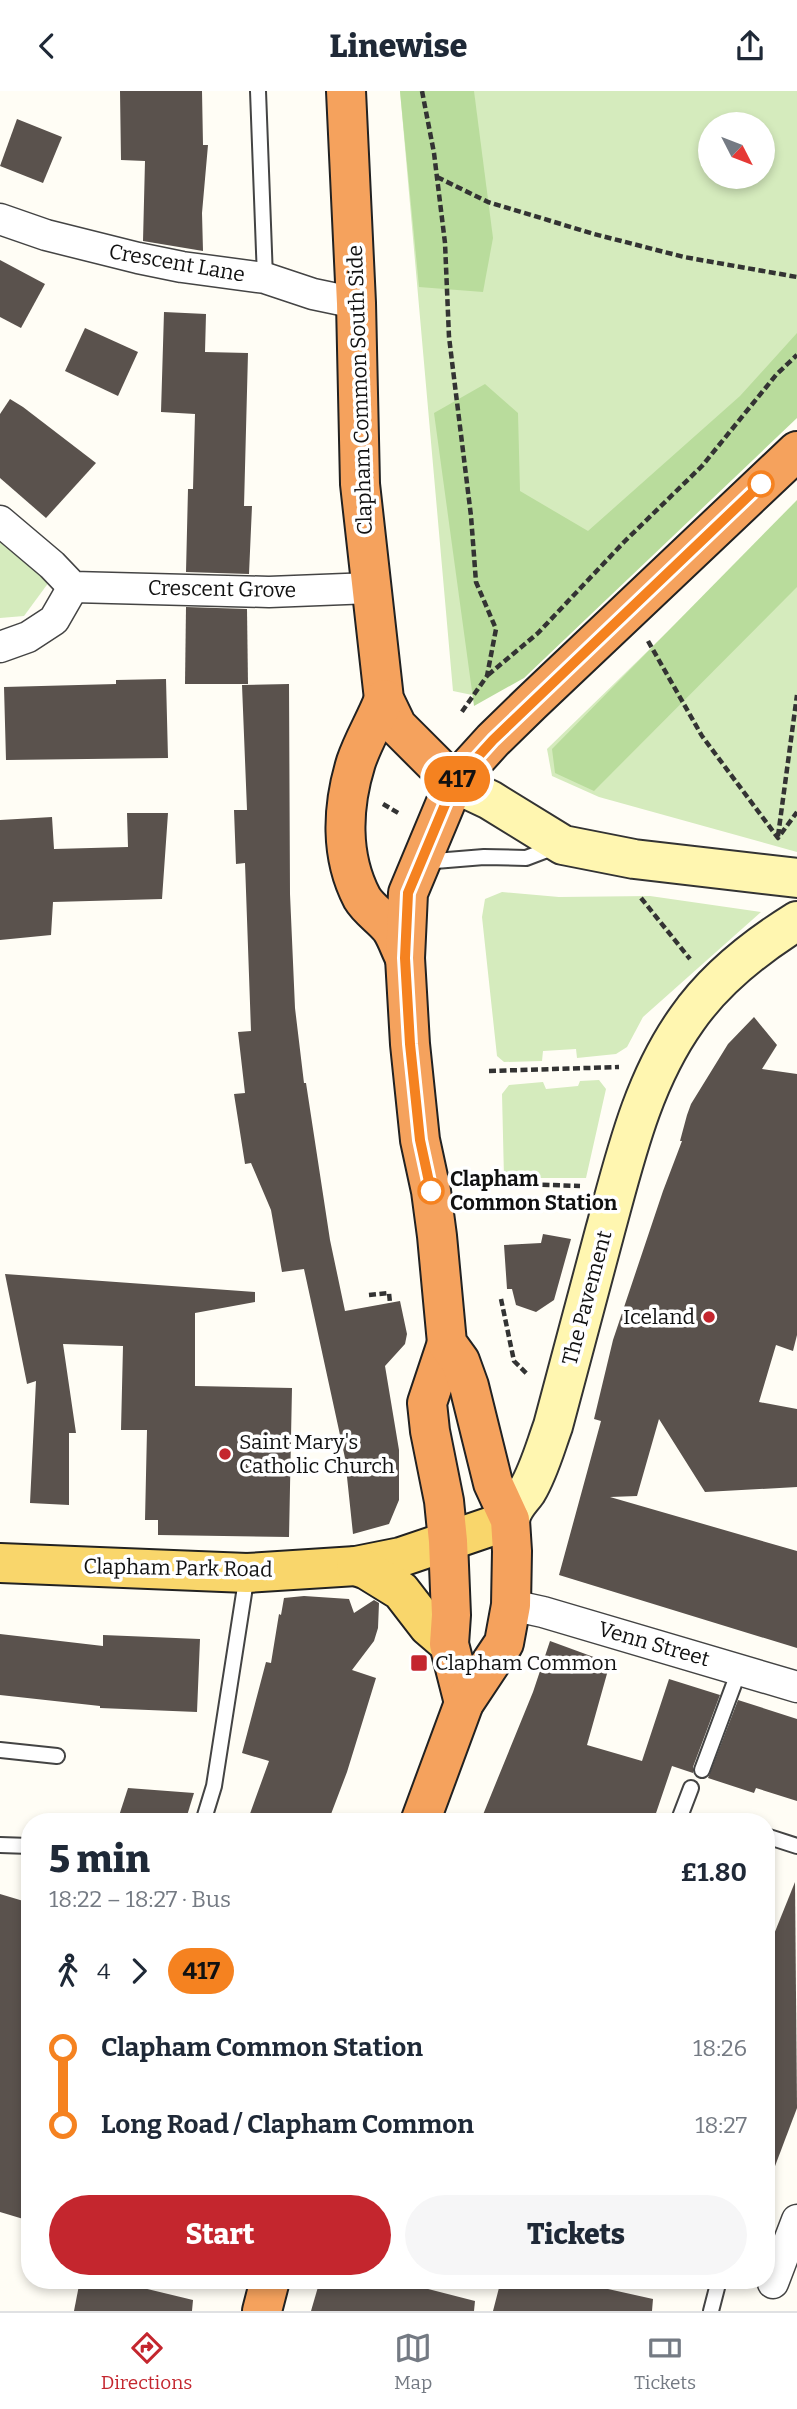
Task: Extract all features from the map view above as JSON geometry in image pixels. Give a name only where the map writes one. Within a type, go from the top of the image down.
[{"type":"highway","name":"Clapham Common South Side","points":[[346,91],[356,303],[360,484],[384,699],[397,726],[454,783]]},
{"type":"highway","points":[[464,1703],[449,1644],[451,1615],[448,1541],[427,1403],[447,1343],[433,1202],[416,1114],[405,958],[408,893],[454,783],[510,723],[797,451]]},
{"type":"highway","points":[[384,699],[376,722],[356,760],[346,806],[346,843],[349,869],[363,901],[391,929],[405,958]]},
{"type":"highway","points":[[423,1813],[464,1703],[504,1643],[510,1605],[510,1520],[493,1483],[469,1386],[460,1361],[447,1343]]},
{"type":"highway","points":[[262,2311],[268,2289]]},
{"type":"main road","points":[[454,783],[490,800],[563,845],[634,859],[797,878]]},
{"type":"main road","name":"The Pavement","points":[[510,1520],[511,1513],[539,1467],[553,1426],[631,1137],[657,1068],[687,1018],[717,986],[781,930],[797,921]]},
{"type":"main road","name":"Clapham Park Road","points":[[0,1563],[247,1573],[356,1566],[401,1557],[510,1520]]},
{"type":"main road","points":[[356,1566],[401,1591],[428,1626],[449,1644]]},
{"type":"street","name":"Crescent Lane","points":[[0,219],[46,235],[138,258],[264,278],[313,294],[356,303]]},
{"type":"street","points":[[0,521],[52,565],[73,587],[54,619],[28,637],[0,647]]},
{"type":"street","name":"Crescent Grove","points":[[73,587],[269,591],[371,588]]},
{"type":"street","name":"Venn Street","points":[[510,1605],[740,1668],[797,1687]]},
{"type":"street","points":[[778,2285],[797,2220]]},
{"type":"lane","points":[[258,91],[264,278]]},
{"type":"lane","points":[[420,862],[484,857],[526,858],[563,845]]},
{"type":"lane","points":[[205,1813],[214,1786],[247,1573]]},
{"type":"lane","points":[[702,1770],[740,1668]]},
{"type":"lane","points":[[0,1750],[57,1756]]},
{"type":"lane","points":[[682,1813],[691,1789]]},
{"type":"lane","points":[[775,1839],[797,1846]]},
{"type":"lane","points":[[0,1845],[21,1846]]},
{"type":"lane","points":[[711,2311],[717,2289]]},
{"type":"path","points":[[422,91],[445,243],[449,337],[471,516],[476,582],[496,629],[487,676]]},
{"type":"path","points":[[437,177],[488,201],[594,234],[684,257],[797,277]]},
{"type":"path","points":[[461,713],[487,676],[538,633],[624,542],[702,466],[776,375],[797,355]]},
{"type":"path","points":[[648,642],[702,736],[778,838]]},
{"type":"path","points":[[777,846],[797,695]]},
{"type":"path","points":[[778,838],[797,812]]},
{"type":"path","points":[[639,897],[692,962]]},
{"type":"path","points":[[489,1071],[631,1066]]},
{"type":"path","points":[[490,1183],[583,1186]]},
{"type":"path","points":[[369,1296],[389,1293],[390,1303]]},
{"type":"path","points":[[501,1299],[514,1361],[531,1379]]},
{"type":"green space","points":[[400,91],[797,91],[797,372],[477,696],[453,691]]},
{"type":"green space","points":[[400,91],[474,91],[493,238],[483,292],[419,287]]},
{"type":"green space","points":[[797,333],[797,418],[524,678],[474,706],[434,413],[485,384],[518,413],[520,491],[588,531],[740,396]]},
{"type":"green space","points":[[797,500],[797,587],[594,791],[555,773],[552,749]]},
{"type":"green space","points":[[797,506],[797,852],[599,797],[552,776],[547,749]]},
{"type":"green space","points":[[0,540],[49,582],[24,616],[0,618]]},
{"type":"green space","points":[[502,892],[559,897],[650,896],[761,912],[643,1017],[627,1047],[616,1054],[577,1058],[576,1049],[543,1051],[542,1061],[504,1062],[497,1056],[482,917],[485,899]]},
{"type":"green space","points":[[599,1080],[606,1089],[586,1178],[504,1178],[502,1094],[509,1085],[543,1082],[546,1089],[578,1086],[580,1081]]},
{"type":"building","points":[[120,91],[202,91],[203,145],[208,145],[202,213],[203,251],[143,241],[145,161],[121,160]]},
{"type":"building","points":[[17,119],[62,137],[43,183],[0,166]]},
{"type":"building","points":[[0,260],[45,284],[21,328],[0,317]]},
{"type":"building","points":[[164,312],[206,314],[205,352],[248,353],[244,506],[252,506],[249,574],[186,572],[188,489],[193,489],[195,414],[161,412]]},
{"type":"building","points":[[85,328],[138,352],[118,396],[65,371]]},
{"type":"building","points":[[10,399],[96,463],[46,518],[0,478],[0,414]]},
{"type":"building","points":[[186,607],[247,609],[248,684],[185,684]]},
{"type":"building","points":[[166,679],[168,758],[6,760],[4,687],[116,684],[116,680]]},
{"type":"building","points":[[289,684],[290,894],[295,1008],[304,1083],[330,1240],[345,1311],[400,1301],[407,1334],[405,1344],[385,1366],[399,1450],[399,1500],[389,1524],[353,1534],[345,1458],[304,1269],[282,1272],[271,1210],[251,1163],[245,1164],[234,1094],[245,1093],[238,1032],[251,1031],[245,863],[236,864],[234,810],[247,810],[242,685]]},
{"type":"building","points":[[127,813],[168,813],[162,899],[53,902],[51,935],[0,940],[0,820],[52,817],[54,849],[128,847]]},
{"type":"building","points":[[754,1017],[777,1045],[762,1069],[797,1074],[797,1335],[793,1351],[776,1345],[759,1402],[797,1409],[797,1487],[705,1492],[659,1419],[637,1496],[610,1497],[797,1551],[797,1648],[559,1575],[601,1421],[594,1419],[613,1340],[682,1141],[687,1115],[728,1044]]},
{"type":"building","points":[[543,1234],[571,1239],[554,1300],[536,1312],[516,1305],[512,1289],[507,1289],[504,1245],[541,1243]]},
{"type":"building","points":[[5,1274],[255,1292],[255,1302],[195,1313],[195,1386],[292,1388],[289,1537],[158,1535],[158,1520],[145,1520],[147,1430],[121,1430],[123,1346],[63,1344],[76,1433],[69,1433],[69,1505],[30,1503],[36,1381],[27,1384]]},
{"type":"building","points":[[304,1596],[349,1599],[354,1613],[374,1600],[379,1603],[378,1628],[374,1641],[352,1670],[376,1678],[331,1813],[250,1813],[269,1761],[242,1753],[266,1662],[271,1663],[284,1598]]},
{"type":"building","points":[[0,1634],[103,1646],[103,1635],[200,1639],[197,1712],[100,1708],[0,1695]]},
{"type":"building","points":[[550,1641],[610,1663],[587,1745],[642,1761],[669,1679],[720,1695],[693,1773],[672,1766],[656,1813],[484,1813],[533,1692]]},
{"type":"building","points":[[738,1700],[797,1719],[797,1801],[756,1788],[754,1793],[708,1778]]},
{"type":"building","points":[[128,1788],[194,1793],[188,1813],[120,1813]]},
{"type":"building","points":[[795,1882],[797,2108],[775,2166],[775,1932]]},
{"type":"building","points":[[0,1894],[21,1900],[21,2218],[0,2212]]},
{"type":"building","points":[[78,2289],[147,2289],[193,2300],[192,2311],[74,2311]]},
{"type":"building","points":[[317,2289],[428,2289],[475,2301],[474,2311],[311,2311]]},
{"type":"building","points":[[499,2289],[608,2289],[653,2299],[652,2311],[493,2311]]},
{"type":"bus line","name":"417","points":[[431,1191],[416,1114],[405,958],[408,893],[436,821],[454,783],[493,740],[761,484]]},
{"type":"place","name":"Clapham Common Station","points":[[431,1191]]},
{"type":"place","name":"Iceland","points":[[709,1317]]},
{"type":"place","name":"Saint Mary's Catholic Church","points":[[225,1454]]},
{"type":"place","name":"Clapham Common","points":[[419,1663]]}]
